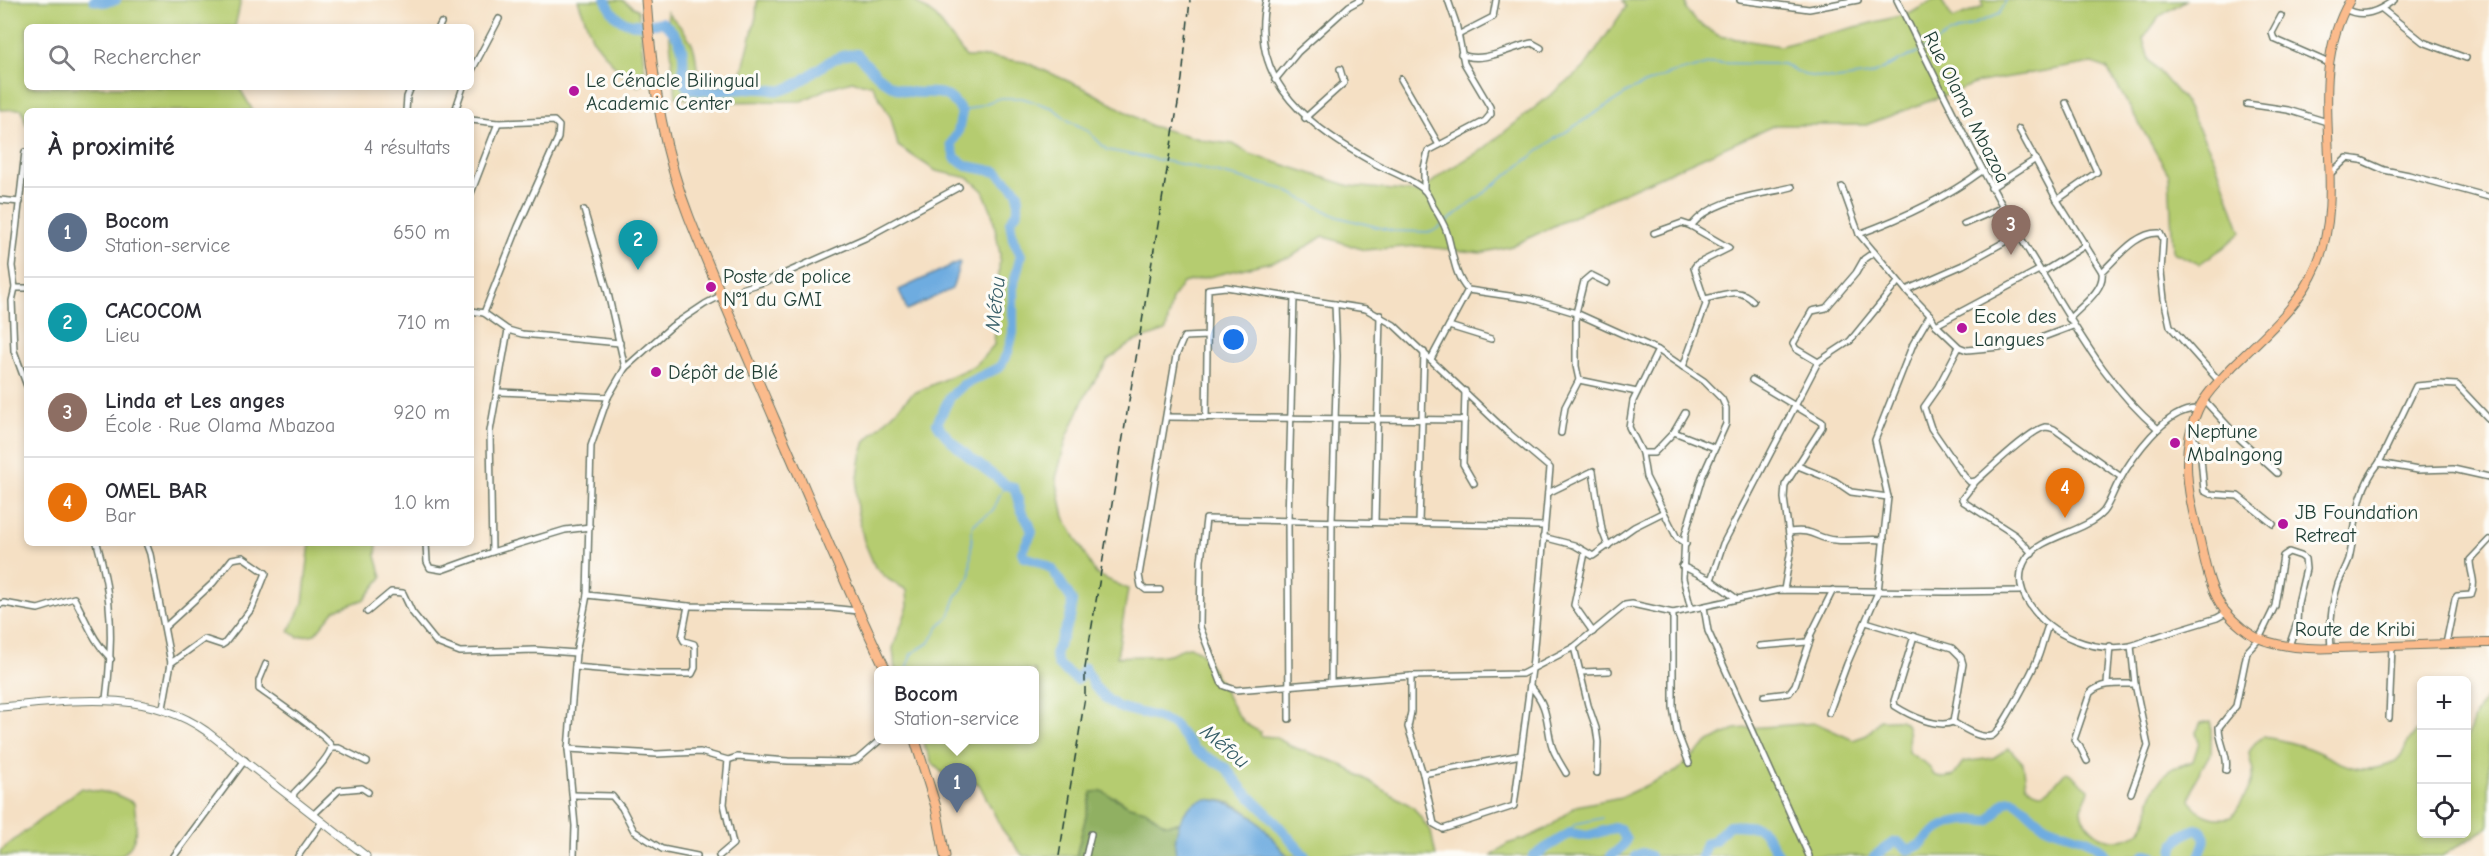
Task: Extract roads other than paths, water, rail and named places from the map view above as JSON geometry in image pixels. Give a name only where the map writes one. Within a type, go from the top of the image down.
[{"type":"highway","points":[[646,0],[659,104],[676,177],[689,217],[884,666]]},
{"type":"highway","points":[[916,744],[936,807],[945,856]]},
{"type":"main road","name":"Route de Kribi","points":[[2350,0],[2345,9],[2329,63],[2327,228],[2317,265],[2297,300],[2219,381],[2198,410],[2191,434],[2187,474],[2190,498],[2210,579],[2218,600],[2226,613],[2259,639],[2289,646],[2331,648],[2489,643]]},
{"type":"street","points":[[1266,0],[1262,31],[1270,70],[1275,80],[1305,118],[1365,158],[1424,190]]},
{"type":"street","points":[[1275,80],[1298,52],[1349,3],[1360,0]]},
{"type":"street","points":[[1448,0],[1461,54],[1471,77],[1490,107],[1491,114],[1485,121],[1428,152],[1424,168],[1424,190],[1446,229],[1462,284],[1468,290],[1530,299],[1576,313],[1658,350],[1712,389],[1722,399],[1726,408],[1726,424],[1702,477],[1687,524],[1682,566],[1691,609]]},
{"type":"street","points":[[1458,35],[1493,17],[1496,0]]},
{"type":"street","points":[[1740,0],[1809,9],[1858,0]]},
{"type":"street","name":"Rue Olama Mbazoa","points":[[1897,0],[2017,236],[2073,326],[2116,387],[2158,429]]},
{"type":"street","points":[[2345,9],[2357,14],[2374,13],[2394,0]]},
{"type":"street","points":[[2382,9],[2423,42],[2466,58]]},
{"type":"street","points":[[2281,16],[2272,33],[2274,39],[2329,63]]},
{"type":"street","points":[[474,66],[499,19]]},
{"type":"street","points":[[1461,54],[1470,58],[1479,57],[1532,43],[1541,48]]},
{"type":"street","points":[[1305,118],[1344,83],[1340,69]]},
{"type":"street","points":[[1401,79],[1439,145]]},
{"type":"street","points":[[406,108],[410,90]]},
{"type":"street","points":[[456,108],[463,90]]},
{"type":"street","points":[[2057,200],[2097,172],[2066,103]]},
{"type":"street","points":[[2247,104],[2288,110],[2327,122]]},
{"type":"street","points":[[474,120],[498,123],[554,121],[558,124],[559,132],[484,314]]},
{"type":"street","points":[[474,185],[498,123]]},
{"type":"street","points":[[2019,129],[2057,200],[2102,272],[2102,282],[2069,319]]},
{"type":"street","points":[[2328,174],[2336,170],[2347,158],[2361,160],[2384,170],[2489,197]]},
{"type":"street","points":[[1991,188],[2036,159]]},
{"type":"street","points":[[24,162],[12,266],[15,288],[12,301],[14,351],[24,378]]},
{"type":"street","points":[[1859,234],[1899,219],[1953,192],[1982,171]]},
{"type":"street","points":[[574,856],[573,795],[568,749],[576,653],[587,595],[591,527],[591,446],[608,397],[626,368],[685,316],[722,295],[753,286],[836,252],[958,187]]},
{"type":"street","points":[[1691,226],[1704,213],[1714,208],[1747,196],[1792,187]]},
{"type":"street","points":[[1842,187],[1859,234],[1898,282],[1930,315],[1936,325],[1959,347],[1966,350],[2022,345],[2073,326]]},
{"type":"street","points":[[0,200],[20,202]]},
{"type":"street","points":[[1964,224],[2001,208]]},
{"type":"street","points":[[584,210],[602,270],[626,368]]},
{"type":"street","points":[[1654,233],[1676,223],[1691,226],[1728,248],[1697,264],[1694,268],[1706,299],[1705,311],[1683,367]]},
{"type":"street","points":[[2102,272],[2136,240],[2150,232],[2160,233],[2163,239],[2161,272],[2170,326],[2219,381]]},
{"type":"street","points":[[1906,290],[1963,265],[2017,236]]},
{"type":"street","points":[[1936,325],[2086,245]]},
{"type":"street","points":[[1818,362],[1796,349],[1793,344],[1812,311],[1826,308],[1856,273],[1864,259],[1874,252]]},
{"type":"street","points":[[1561,433],[1565,407],[1579,380],[1576,366],[1576,313],[1587,277],[1591,275],[1607,283]]},
{"type":"street","points":[[1711,580],[1723,544],[1818,362],[1850,341],[1898,282]]},
{"type":"street","points":[[1206,418],[1208,289],[1226,287],[1366,309],[1380,315],[1424,352],[1505,430],[1547,464],[1551,474],[1544,526],[1532,669],[1514,806],[1443,829],[1434,824],[1423,774],[1408,727],[1411,712],[1411,676]]},
{"type":"street","points":[[15,288],[24,288]]},
{"type":"street","points":[[1431,359],[1438,340],[1449,326],[1468,290]]},
{"type":"street","points":[[1706,299],[1736,291],[1746,294],[1753,301]]},
{"type":"street","points":[[1289,719],[1288,520],[1294,297]]},
{"type":"street","points":[[1331,681],[1335,304]]},
{"type":"street","points":[[474,312],[484,314],[508,330],[522,334],[620,343]]},
{"type":"street","points":[[1375,522],[1380,315]]},
{"type":"street","points":[[1829,714],[1847,664],[1878,592],[1888,497],[1875,440],[1913,344],[1930,315]]},
{"type":"street","points":[[1449,326],[1491,339]]},
{"type":"street","points":[[492,552],[490,431],[499,392],[508,330]]},
{"type":"street","points":[[1160,590],[1146,590],[1141,586],[1139,575],[1180,344],[1188,336],[1207,336]]},
{"type":"street","points":[[1959,347],[1938,387],[1924,407],[1931,428],[1964,476],[1970,482],[1976,481]]},
{"type":"street","points":[[1658,350],[1633,401],[1629,427],[1642,453],[1646,477],[1677,538],[1686,544]]},
{"type":"street","points":[[1419,523],[1420,419],[1424,352]]},
{"type":"street","points":[[1579,380],[1637,392]]},
{"type":"street","points":[[1752,380],[1822,422],[1822,427],[1785,485],[1784,498],[1791,549],[1784,590]]},
{"type":"street","points":[[2331,648],[2329,623],[2331,610],[2350,556],[2355,513],[2416,386],[2457,385],[2489,419]]},
{"type":"street","points":[[1465,391],[1463,464],[1474,483]]},
{"type":"street","points":[[499,392],[608,397]]},
{"type":"street","points":[[2204,400],[2239,438],[2277,473]]},
{"type":"street","points":[[2198,410],[2183,411],[2158,429],[2139,449],[2121,477],[2104,511],[2084,526],[2032,553],[2022,567],[2020,591],[2038,617],[2048,626],[2072,639],[2109,646],[2131,646],[2226,613]]},
{"type":"street","points":[[1642,453],[1654,453],[1674,432],[1685,413]]},
{"type":"street","points":[[1167,417],[1465,420]]},
{"type":"street","points":[[2032,553],[2015,535],[1964,502],[1962,499],[1976,481],[2016,447],[2042,428],[2048,427],[2121,477]]},
{"type":"street","points":[[1674,432],[1715,448]]},
{"type":"street","points":[[2191,434],[2200,447],[2204,491],[2238,496],[2273,524]]},
{"type":"street","points":[[2379,463],[2418,470],[2452,470],[2489,477]]},
{"type":"street","points":[[1798,466],[1835,481],[1851,492],[1888,497]]},
{"type":"street","points":[[1548,493],[1593,471],[1602,530],[1608,546]]},
{"type":"street","points":[[1543,537],[1574,545],[1593,556],[1634,527],[1664,512]]},
{"type":"street","points":[[1544,526],[1206,519],[1201,561],[1200,616],[1200,627],[1206,646],[1224,686],[1236,690],[1411,676],[1522,674],[1574,647],[1625,606],[1632,604],[1673,613],[1704,607],[1712,602],[1784,590],[2020,591]]},
{"type":"street","points":[[426,546],[427,562],[430,568],[442,570],[565,530],[591,527]]},
{"type":"street","points":[[1789,532],[1805,530],[1832,540],[1867,538],[1884,540]]},
{"type":"street","points":[[2446,644],[2455,599],[2457,596],[2471,595],[2472,592],[2475,578],[2470,560],[2489,540]]},
{"type":"street","points":[[98,546],[111,608],[111,659],[106,699]]},
{"type":"street","points":[[147,546],[171,663],[163,708]]},
{"type":"street","points":[[2226,770],[2227,758],[2221,745],[2219,727],[2236,705],[2246,656],[2259,639],[2275,606],[2283,555],[2289,552],[2305,559],[2306,569],[2298,603],[2297,623],[2289,646]]},
{"type":"street","points":[[1586,553],[1575,605],[1593,632]]},
{"type":"street","points":[[165,627],[213,583],[232,559],[243,556],[266,573],[252,608],[225,643],[222,645],[204,639],[171,663]]},
{"type":"street","points":[[1682,566],[1711,580],[1738,599]]},
{"type":"street","points":[[1764,696],[1789,693],[1795,685],[1811,637],[1833,591]]},
{"type":"street","points":[[367,612],[391,592],[403,593],[412,612],[437,643],[460,652],[525,650],[576,653]]},
{"type":"street","points":[[587,595],[688,606],[830,608],[859,611]]},
{"type":"street","points":[[0,604],[38,609],[74,598],[95,642],[111,659]]},
{"type":"street","points":[[575,666],[657,674],[692,674],[695,668],[695,647],[682,637],[688,606]]},
{"type":"street","points":[[1704,607],[1708,632],[1809,856]]},
{"type":"street","points":[[1673,613],[1673,707],[1677,732],[1689,763]]},
{"type":"street","points":[[1866,622],[1952,648],[1960,657],[1963,664],[1953,722]]},
{"type":"street","points":[[1953,722],[1967,731],[1980,735],[1992,736],[1997,733],[2012,711],[2016,698],[2034,667],[2048,626]]},
{"type":"street","points":[[1914,636],[1894,701],[1895,706],[1937,724],[1946,725],[1953,722]]},
{"type":"street","points":[[1760,646],[1804,644],[1811,637]]},
{"type":"street","points":[[2107,684],[2109,646]]},
{"type":"street","points":[[2131,646],[2135,684],[2148,746],[2131,793]]},
{"type":"street","points":[[2389,718],[2392,646]]},
{"type":"street","points":[[1574,647],[1598,742],[1597,773]]},
{"type":"street","points":[[266,664],[259,681],[259,688],[290,713],[310,725],[330,743],[331,748],[326,757],[294,793],[293,799]]},
{"type":"street","points":[[1581,672],[1609,671]]},
{"type":"street","points":[[2086,760],[2074,740],[2090,693],[2107,684],[2135,684]]},
{"type":"street","points":[[1530,686],[1538,695],[1548,716],[1551,746],[1566,773]]},
{"type":"street","points":[[0,707],[106,699],[163,708],[196,723],[366,856]]},
{"type":"street","points":[[568,749],[657,754],[700,752],[714,758],[728,760],[737,757],[782,761],[849,762],[857,760],[875,744]]},
{"type":"street","points":[[331,748],[339,748],[367,762]]},
{"type":"street","points":[[1423,774],[1521,755]]},
{"type":"street","points":[[174,856],[245,760]]},
{"type":"street","points":[[719,856],[733,844],[724,804],[728,760]]},
{"type":"street","points":[[313,815],[339,790],[362,788],[368,792]]},
{"type":"street","points":[[573,795],[612,796],[622,808],[634,831],[662,849],[697,856]]},
{"type":"street","points":[[298,856],[322,822]]},
{"type":"street","points":[[1086,856],[1091,834]]},
{"type":"water","points":[[959,262],[952,289],[907,310],[899,290]]},
{"type":"water","points":[[1206,799],[1233,805],[1253,817],[1287,856],[1176,856],[1176,838],[1180,821],[1190,806]]},
{"type":"waterway","name":"Méfou","points":[[94,0],[103,2],[116,0]]},
{"type":"waterway","name":"Méfou","points":[[606,0],[616,16],[628,23],[662,22],[673,32],[680,41],[683,51],[683,76],[689,89],[781,91],[802,81],[835,58],[857,54],[888,84],[911,92],[942,94],[955,103],[962,112],[958,132],[951,144],[955,158],[967,166],[997,172],[1018,192],[1018,210],[1010,222],[1013,239],[1021,255],[1013,287],[1013,333],[1008,352],[1000,367],[963,385],[950,397],[937,423],[942,431],[968,456],[1006,485],[1014,487],[1022,513],[1032,532],[1022,552],[1024,557],[1052,569],[1072,600],[1071,615],[1055,654],[1058,665],[1077,680],[1085,668],[1094,686],[1118,707],[1156,717],[1174,725],[1195,750],[1226,768],[1243,790],[1269,815],[1305,856]]},
{"type":"waterway","points":[[1445,223],[1553,140],[1633,89],[1669,74],[1713,63],[1783,64],[1804,75],[1837,79],[1870,75],[1926,48],[1947,35],[1999,14],[2006,0]]},
{"type":"waterway","points":[[962,112],[1000,98],[1022,98],[1053,108],[1069,121],[1087,130],[1107,150],[1191,166],[1283,189],[1338,217],[1393,231],[1432,232],[1441,226]]},
{"type":"waterway","points":[[908,666],[911,654],[930,642],[938,628],[949,616],[956,597],[970,577],[972,527],[994,509],[1006,485]]},
{"type":"waterway","name":"Méfou","points":[[1874,856],[1894,842],[1898,842],[1908,850],[1912,849],[1938,829],[1951,823],[1966,820],[1988,821],[2001,805],[2011,800],[2018,803],[2044,825],[2086,840],[2106,856]]},
{"type":"waterway","points":[[1571,829],[1575,824],[1602,818]]},
{"type":"waterway","name":"Méfou","points":[[1702,856],[1706,843],[1714,841],[1729,825],[1752,826],[1762,830],[1780,856]]},
{"type":"waterway","name":"Méfou","points":[[1533,856],[1570,833],[1587,836],[1614,828],[1620,829],[1626,839],[1623,846],[1611,856]]},
{"type":"waterway","name":"Méfou","points":[[2173,856],[2176,842],[2196,829],[2203,833],[2205,839],[2199,856]]},
{"type":"waterway","name":"Méfou","points":[[1636,856],[1642,853],[1650,856]]},
{"type":"waterway","name":"Méfou","points":[[2143,856],[2147,854],[2154,856]]},
{"type":"railway","points":[[1059,856],[1085,697],[1085,668],[1182,79],[1190,0]]},
{"type":"place","name":"Le Cénacle Bilingual Academic Center","points":[[574,91]]},
{"type":"place","name":"Linda et Les anges","points":[[2011,255]]},
{"type":"place","name":"CACOCOM","points":[[638,270]]},
{"type":"place","name":"Poste de police N°1 du GMI","points":[[711,287]]},
{"type":"place","name":"Ecole des Langues","points":[[1962,328]]},
{"type":"place","name":"Dépôt de Blé","points":[[656,372]]},
{"type":"place","name":"Neptune Mbalngong","points":[[2175,443]]},
{"type":"place","name":"OMEL BAR","points":[[2065,518]]},
{"type":"place","name":"JB Foundation Retreat","points":[[2283,524]]},
{"type":"place","name":"Bocom","points":[[957,813]]}]
